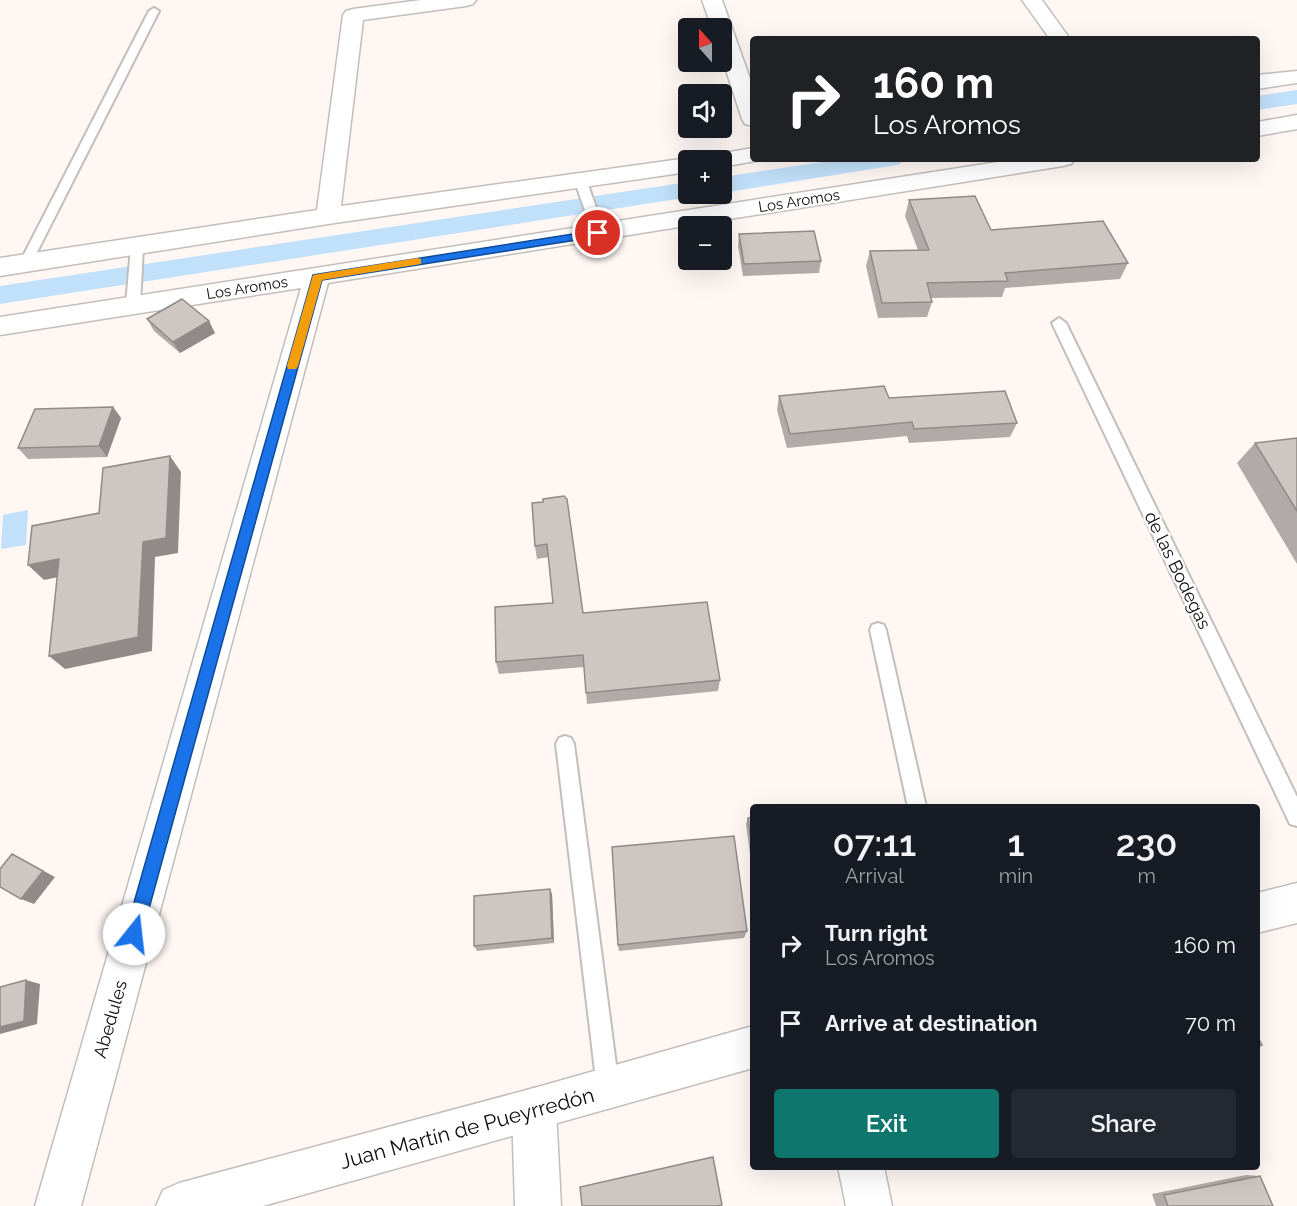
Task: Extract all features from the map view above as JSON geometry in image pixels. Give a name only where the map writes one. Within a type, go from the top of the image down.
[{"type":"street","points":[[328,216],[353,15],[466,0]]},
{"type":"street","points":[[712,0],[750,110]]},
{"type":"street","points":[[1032,0],[1058,36]]},
{"type":"street","points":[[1260,82],[1297,77]]},
{"type":"street","points":[[1260,129],[1297,123]]},
{"type":"street","points":[[732,158],[750,155]]},
{"type":"street","name":"Los Aromos","points":[[0,326],[1044,162]]},
{"type":"street","points":[[0,267],[137,248],[328,216],[678,167]]},
{"type":"street","name":"Abedules","points":[[58,1206],[317,277]]},
{"type":"street","points":[[1260,912],[1297,903]]},
{"type":"street","name":"Juan Martín de Pueyrredón","points":[[179,1206],[609,1090],[750,1048]]},
{"type":"street","points":[[534,1110],[538,1206]]},
{"type":"street","points":[[862,1170],[869,1206]]},
{"type":"lane","points":[[25,264],[154,11]]},
{"type":"lane","points":[[581,182],[598,233]]},
{"type":"lane","points":[[133,305],[137,248]]},
{"type":"lane","name":"de las Bodegas","points":[[1059,323],[1297,817]]},
{"type":"lane","points":[[878,630],[916,804]]},
{"type":"lane","points":[[565,744],[609,1090]]},
{"type":"water","points":[[28,510],[26,545],[1,549],[3,515]]},
{"type":"building","points":[[975,196],[991,230],[1103,221],[1128,263],[1005,273],[1008,281],[927,283],[932,302],[882,303],[870,251],[929,250],[909,200]]},
{"type":"building","points":[[814,231],[821,261],[744,264],[739,234]]},
{"type":"building","points":[[182,299],[209,321],[173,342],[147,319]]},
{"type":"building","points":[[884,386],[889,398],[1005,391],[1017,423],[914,429],[912,422],[790,434],[779,396]]},
{"type":"building","points":[[113,407],[99,446],[18,448],[35,409]]},
{"type":"building","points":[[1297,438],[1297,511],[1255,443]]},
{"type":"building","points":[[170,456],[166,538],[143,542],[138,637],[49,656],[59,559],[28,565],[32,526],[99,513],[103,468]]},
{"type":"building","points":[[564,496],[567,499],[583,613],[707,602],[720,680],[586,693],[583,655],[496,662],[495,607],[553,603],[547,544],[535,546],[532,503]]},
{"type":"building","points":[[734,836],[747,931],[618,945],[612,847]]},
{"type":"building","points":[[12,854],[43,871],[21,899],[0,887],[0,869]]},
{"type":"building","points":[[550,889],[552,938],[474,946],[474,896]]},
{"type":"building","points":[[26,980],[24,1021],[0,1027],[0,987]]},
{"type":"building","points":[[713,1157],[722,1205],[582,1206],[580,1187]]},
{"type":"building","points":[[1260,1176],[1273,1206],[1168,1206],[1164,1195]]},
{"type":"waterway","points":[[1260,103],[1297,97]]},
{"type":"waterway","points":[[732,183],[872,162]]},
{"type":"waterway","points":[[0,295],[678,192]]},
{"type":"slow traffic","points":[[292,366],[317,277],[417,262]]},
{"type":"route","points":[[134,934],[317,277],[598,233]]}]
